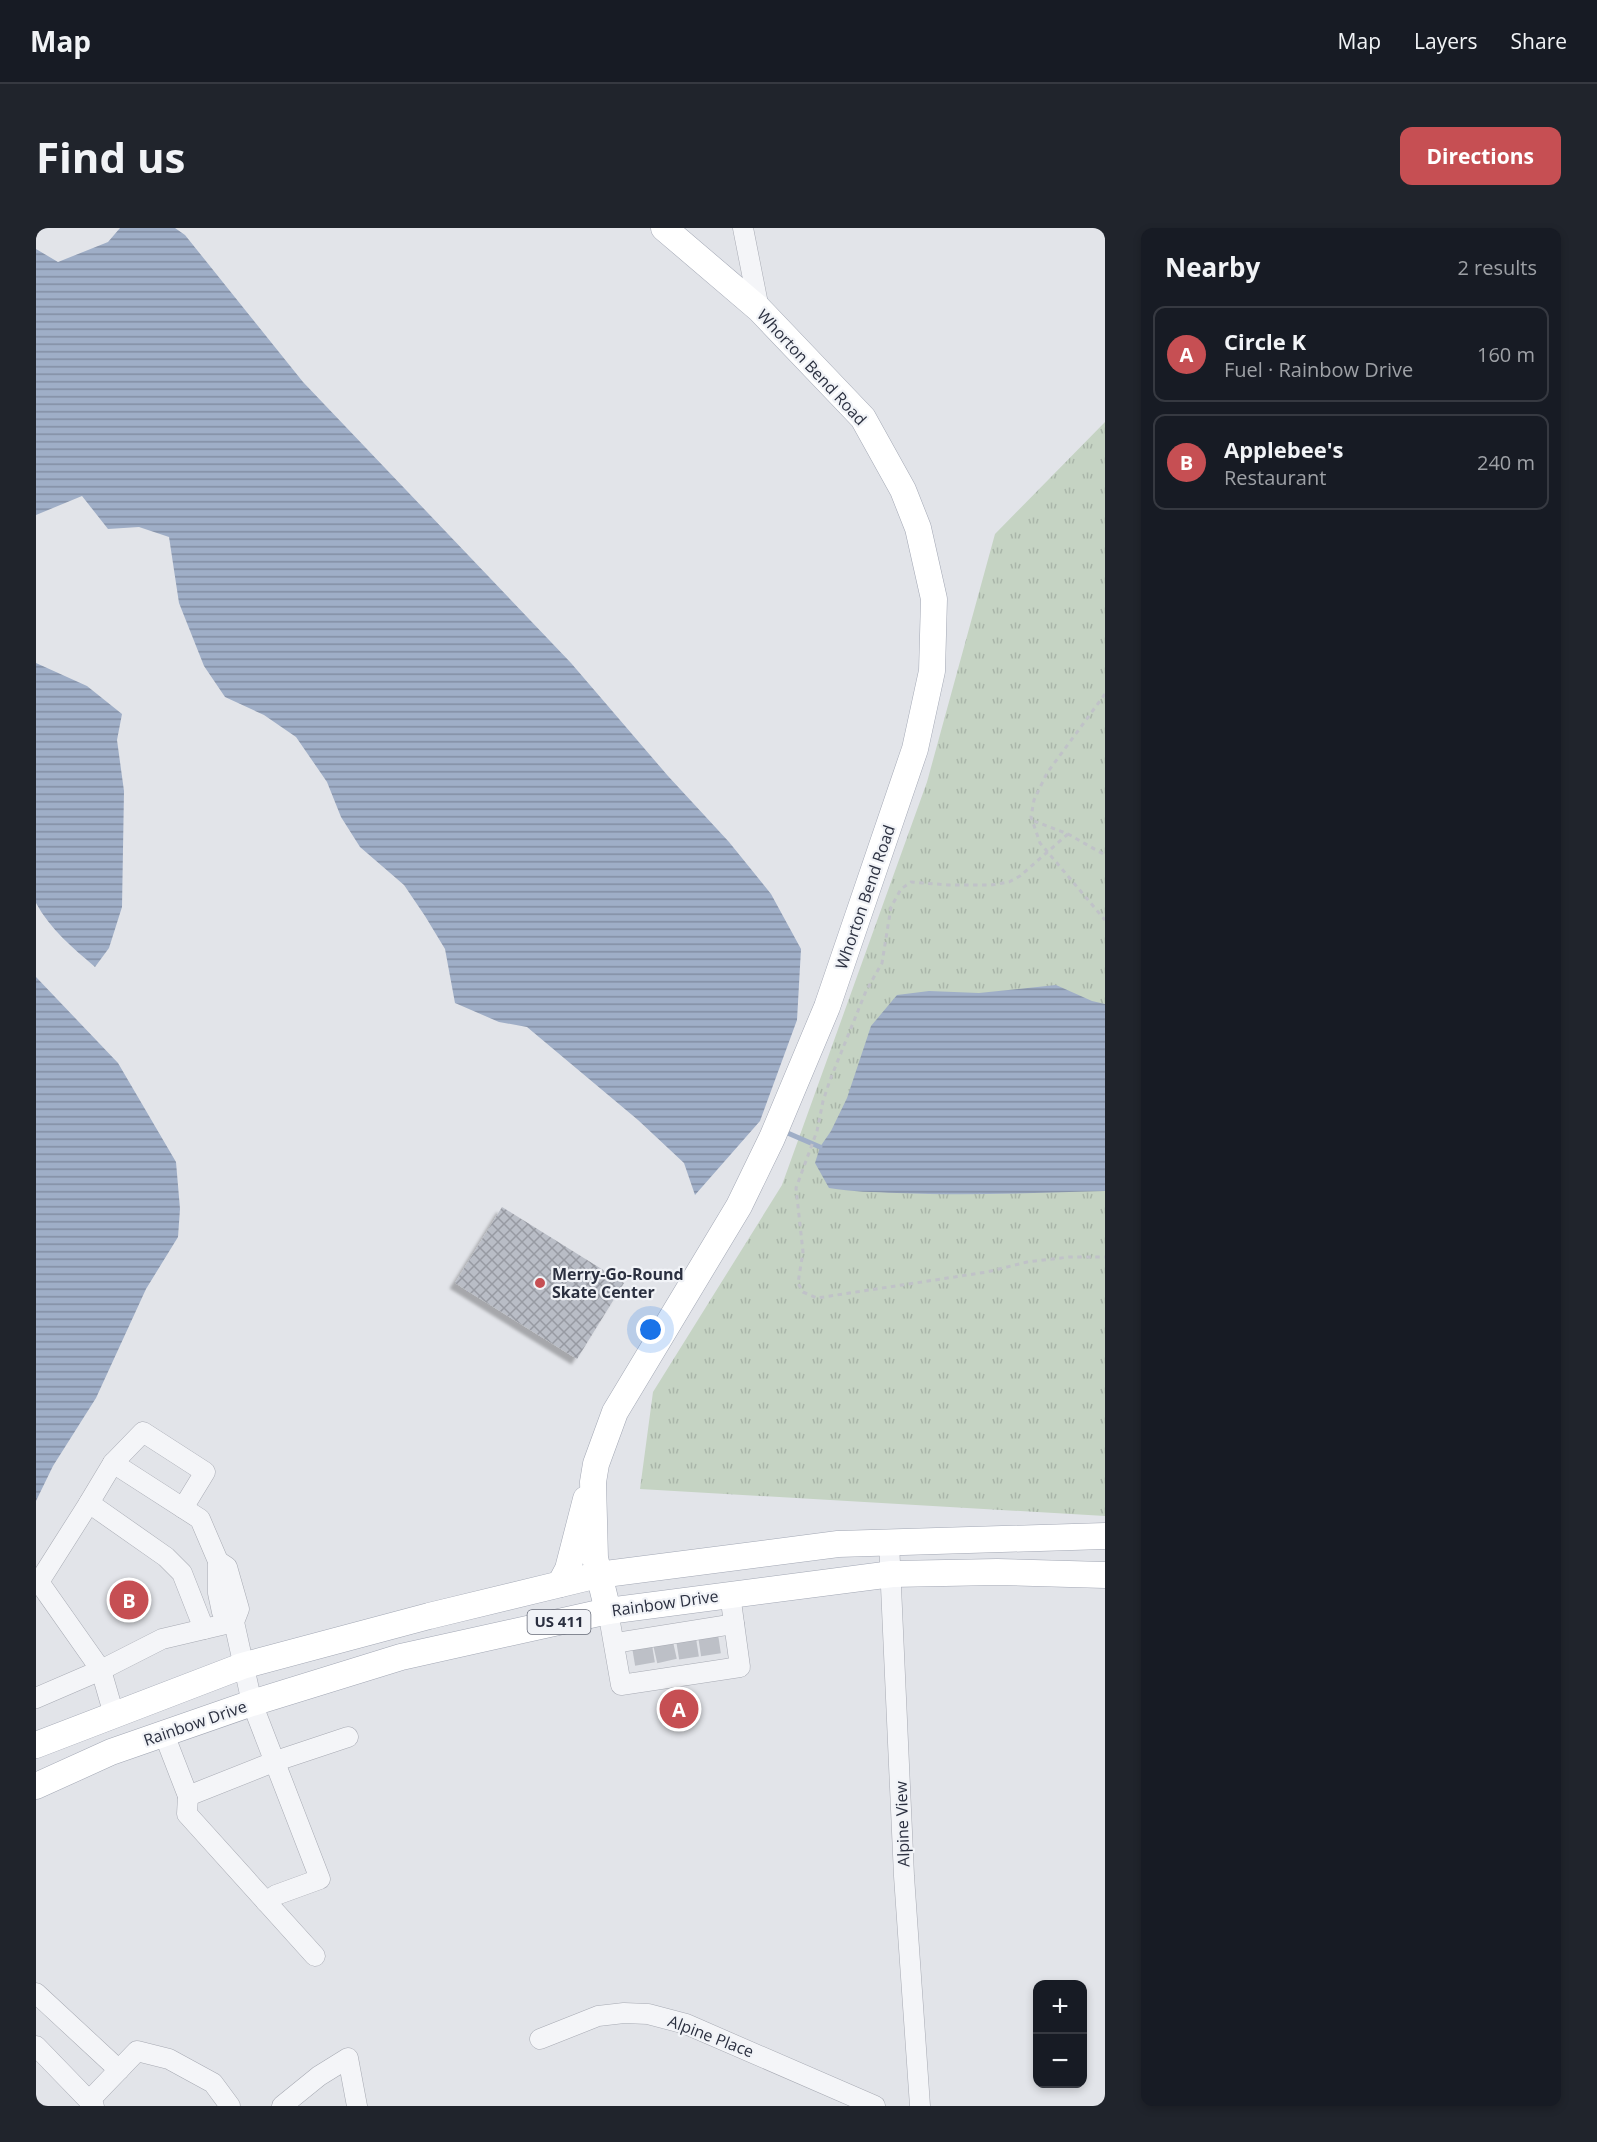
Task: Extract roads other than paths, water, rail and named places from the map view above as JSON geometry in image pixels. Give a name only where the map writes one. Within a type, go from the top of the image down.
[{"type":"main road","name":"Whorton Bend Road","points":[[608,1611],[595,1558],[592,1482],[596,1464],[615,1412],[739,1206],[772,1138],[827,1007],[915,749],[932,671],[934,599],[918,528],[903,490],[863,418],[759,309],[664,228]]},
{"type":"main road","points":[[560,1584],[568,1569],[582,1508],[592,1482]]},
{"type":"main road","name":"US 411","points":[[36,1745],[242,1666],[429,1616],[598,1575],[838,1544],[1105,1536]]},
{"type":"main road","name":"Rainbow Drive","points":[[36,1786],[111,1752],[252,1703],[401,1657],[608,1611],[892,1574],[998,1572],[1105,1575]]},
{"type":"street","points":[[742,228],[759,309]]},
{"type":"street","points":[[114,1715],[101,1670],[37,1584],[113,1463],[143,1432],[205,1472],[183,1508]]},
{"type":"street","points":[[113,1463],[200,1519],[218,1561],[227,1567],[239,1609],[234,1622],[252,1703],[320,1879],[276,1895],[266,1902]]},
{"type":"street","points":[[90,1503],[166,1557],[182,1573],[204,1629]]},
{"type":"street","name":"Alpine View","points":[[889,1542],[904,1876],[920,2106]]},
{"type":"street","points":[[608,1611],[621,1685],[644,1658],[710,1647],[740,1667],[730,1594]]},
{"type":"street","points":[[36,1698],[101,1670],[162,1639],[234,1622]]},
{"type":"street","points":[[615,1643],[644,1658],[688,1651],[710,1647],[734,1624]]},
{"type":"street","points":[[164,1734],[188,1796],[187,1814],[315,1956]]},
{"type":"street","points":[[188,1796],[276,1761],[348,1737]]},
{"type":"street","points":[[36,1993],[119,2070]]},
{"type":"street","name":"Alpine Place","points":[[540,2039],[598,2016],[624,2013],[648,2014],[686,2024],[875,2106]]},
{"type":"street","points":[[36,2046],[92,2103],[136,2051],[169,2058],[213,2083],[230,2106]]},
{"type":"street","points":[[282,2106],[319,2076],[348,2058],[357,2106]]},
{"type":"water","points":[[120,228],[175,228],[185,235],[303,382],[571,663],[668,776],[729,842],[771,894],[801,949],[797,1020],[760,1121],[695,1195],[684,1163],[638,1120],[527,1027],[499,1022],[455,1003],[445,949],[404,885],[360,847],[341,817],[327,782],[296,737],[264,715],[225,697],[204,666],[179,603],[169,537],[139,527],[108,529],[82,496],[36,515],[36,249],[58,262],[108,242]]},
{"type":"water","points":[[36,663],[87,686],[122,714],[117,740],[124,791],[122,907],[109,948],[95,967],[55,930],[36,903]]},
{"type":"water","points":[[36,977],[118,1063],[176,1162],[180,1209],[178,1237],[146,1289],[96,1398],[53,1466],[36,1501]]},
{"type":"water","points":[[1056,985],[1092,1001],[1105,1004],[1105,1191],[949,1194],[863,1192],[829,1188],[815,1163],[820,1147],[831,1131],[847,1098],[871,1026],[897,995],[929,991],[979,993]]},
{"type":"waterway","points":[[783,1131],[820,1147]]},
{"type":"tunnel","points":[[708,1635],[711,1655]]},
{"type":"tunnel","points":[[686,1639],[689,1658]]},
{"type":"tunnel","points":[[663,1643],[667,1661]]},
{"type":"tunnel","points":[[642,1646],[645,1664]]},
{"type":"place","name":"Merry-Go-Round Skate Center","points":[[540,1283]]},
{"type":"place","name":"Applebee's","points":[[129,1600]]},
{"type":"place","name":"Circle K","points":[[679,1709]]}]
